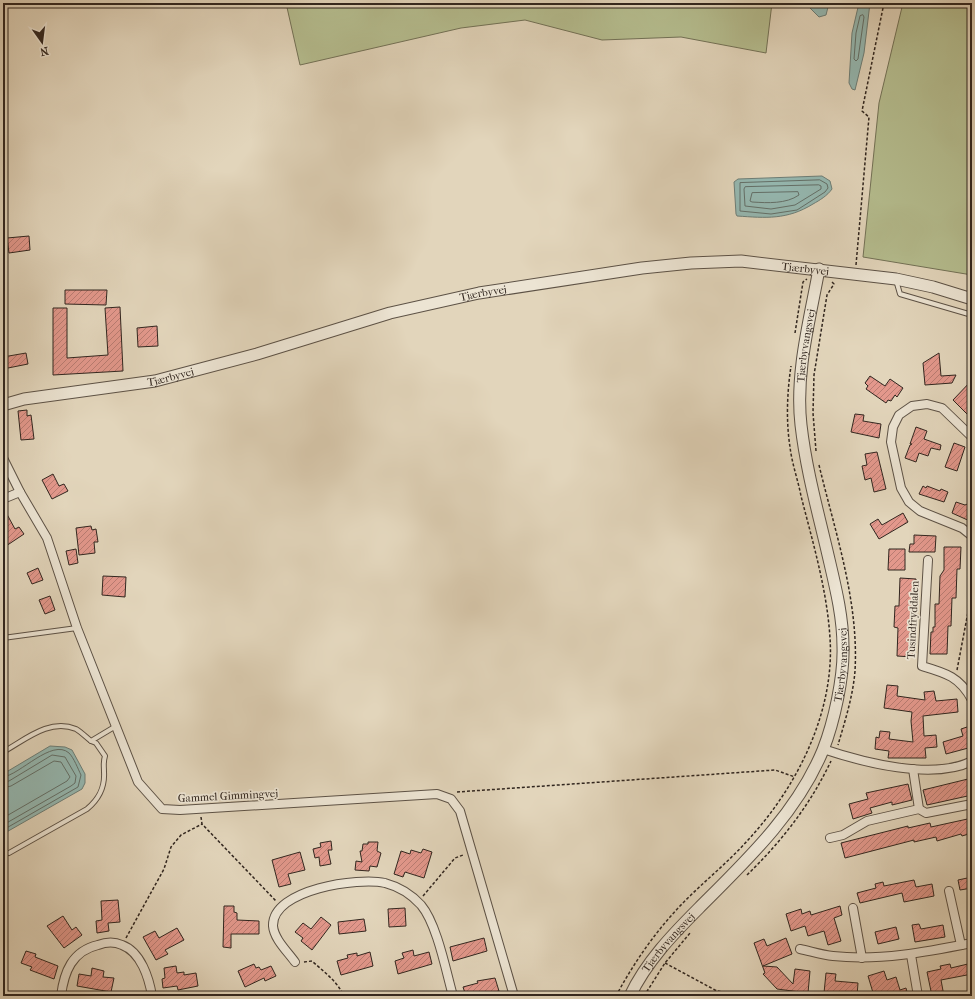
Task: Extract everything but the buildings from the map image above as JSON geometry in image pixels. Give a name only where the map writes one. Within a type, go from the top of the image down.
[{"type":"street","name":"Tjærbyvej","points":[[3,405],[24,399],[155,381],[257,354],[390,313],[479,294],[642,268],[691,263],[741,261],[896,279],[933,287],[972,299]]},
{"type":"street","name":"Tjærbyvangsvej","points":[[630,996],[662,945],[752,854],[782,820],[804,788],[823,749],[838,698],[843,647],[837,592],[808,473],[800,423],[801,374],[819,269]]},
{"type":"street","points":[[972,437],[942,408],[927,404],[912,406],[899,415],[893,427],[891,442],[901,488],[909,502],[920,511],[962,528],[972,536]]},
{"type":"street","name":"Gammel Gimmingvej","points":[[3,458],[20,492],[47,538],[77,628],[138,782],[162,809],[201,809],[437,794]]},
{"type":"street","points":[[3,498],[20,492]]},
{"type":"street","name":"Tusindfryddalen","points":[[928,560],[922,666],[940,671],[955,678],[966,689],[972,700]]},
{"type":"street","points":[[823,749],[864,762],[913,769],[947,768],[972,762]]},
{"type":"street","points":[[913,769],[919,809]]},
{"type":"street","points":[[437,794],[451,799],[460,811],[514,996]]},
{"type":"street","points":[[830,838],[843,834],[867,821],[919,809],[926,813],[972,804]]},
{"type":"street","points":[[295,962],[276,936],[273,926],[276,913],[282,906],[303,894],[326,887],[356,883],[384,883],[406,891],[418,902],[432,925],[453,996]]},
{"type":"street","points":[[949,891],[961,945]]},
{"type":"street","points":[[853,908],[862,958]]},
{"type":"street","points":[[61,996],[65,973],[71,962],[80,953],[93,946],[109,942],[122,945],[130,950],[146,972],[152,996]]},
{"type":"street","points":[[800,949],[831,956],[862,958],[911,955],[972,943]]},
{"type":"street","points":[[911,955],[918,996]]},
{"type":"lane","points":[[896,279],[900,294],[972,315]]},
{"type":"lane","points":[[3,638],[77,628]]},
{"type":"lane","points":[[3,752],[46,727],[62,726],[76,729],[91,741],[96,743],[105,756],[103,763],[104,784],[98,799],[88,809],[9,853]]},
{"type":"lane","points":[[91,741],[116,726]]},
{"type":"path","points":[[856,274],[869,117],[862,111],[884,3]]},
{"type":"path","points":[[795,336],[803,282],[819,269],[834,284],[827,295],[814,375],[813,413],[816,456]]},
{"type":"path","points":[[616,996],[634,964],[670,916],[748,840],[775,808],[796,777],[811,745],[820,716],[828,680],[830,641],[827,601],[790,449],[788,382],[792,359]]},
{"type":"path","points":[[744,878],[766,858],[797,819],[817,789],[835,753],[847,716],[854,671],[854,629],[850,589],[818,464]]},
{"type":"path","points":[[955,678],[972,591]]},
{"type":"path","points":[[437,794],[775,770],[796,777]]},
{"type":"path","points":[[201,809],[202,824],[282,906]]},
{"type":"path","points":[[122,945],[164,870],[171,847],[181,835],[202,824]]},
{"type":"path","points":[[418,902],[455,858],[472,853]]},
{"type":"path","points":[[644,996],[665,963],[690,933]]},
{"type":"path","points":[[295,962],[312,962],[328,974],[340,988],[344,996]]},
{"type":"path","points":[[665,963],[715,990],[736,996]]},
{"type":"green space","points":[[286,3],[772,3],[766,53],[681,37],[602,40],[525,20],[461,28],[300,65]]},
{"type":"green space","points":[[903,3],[972,3],[972,275],[863,257],[879,103]]},
{"type":"water","points":[[805,3],[829,3],[826,15],[819,17]]},
{"type":"water","points":[[859,3],[870,3],[864,53],[855,90],[852,89],[849,83],[852,33]]},
{"type":"water","points":[[822,176],[830,181],[832,189],[823,198],[794,213],[776,217],[737,216],[736,214],[734,182],[738,179]]},
{"type":"water","points":[[50,746],[65,747],[72,750],[85,774],[85,783],[82,789],[3,834],[3,774]]}]
